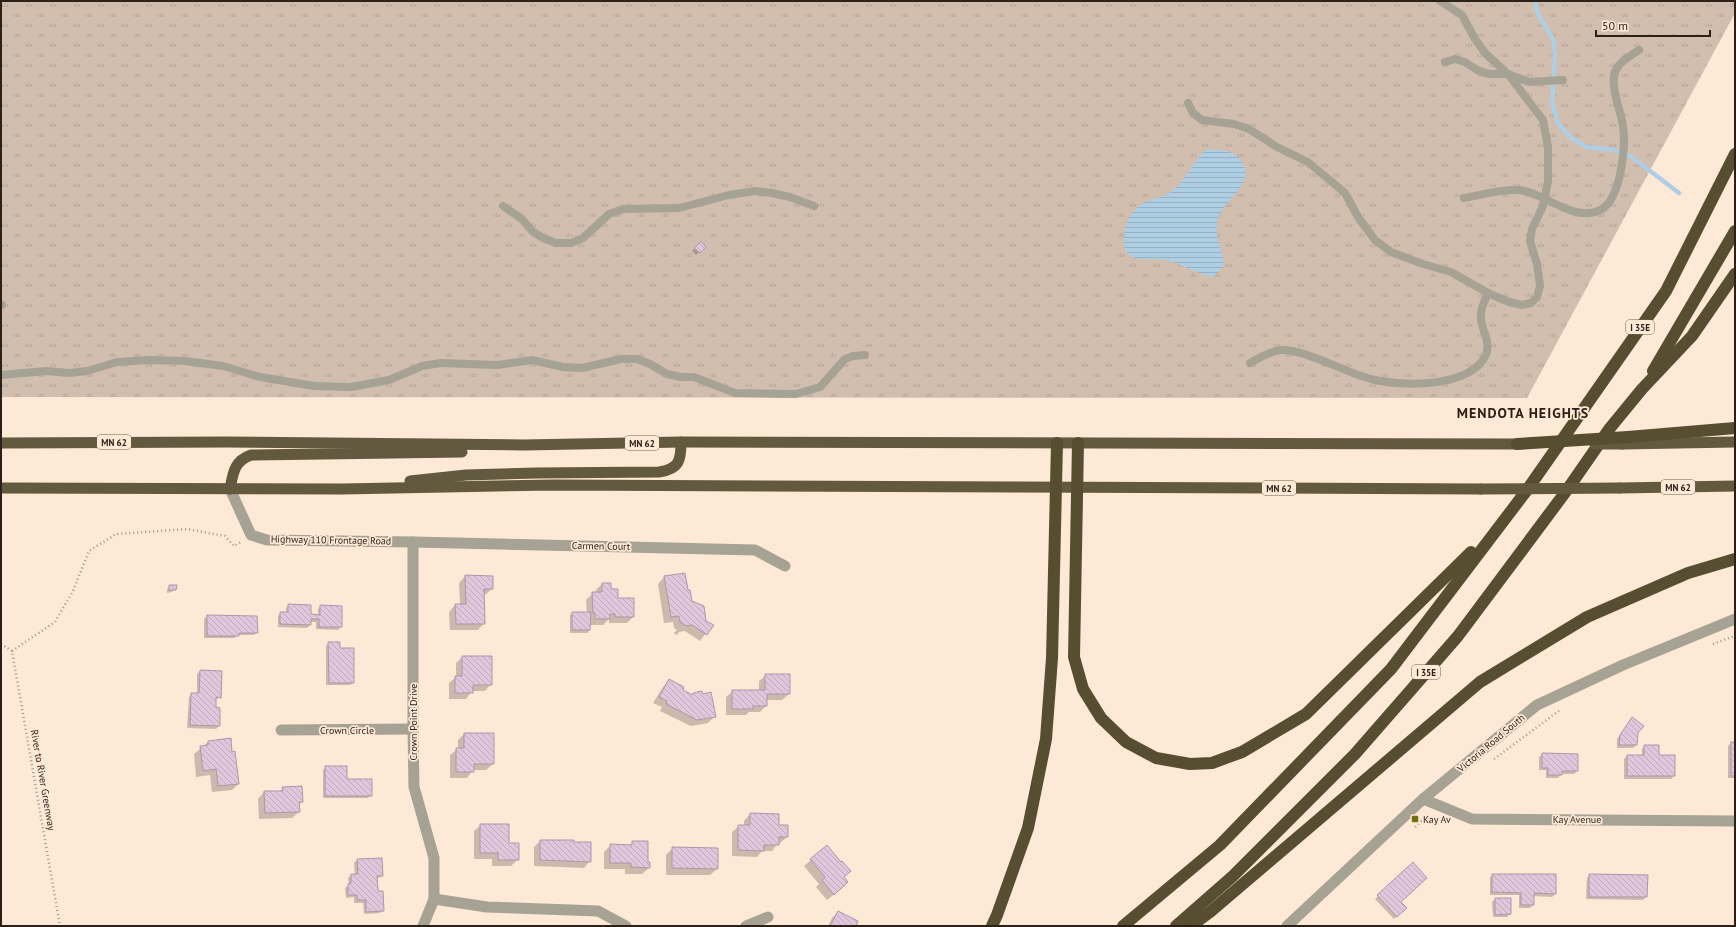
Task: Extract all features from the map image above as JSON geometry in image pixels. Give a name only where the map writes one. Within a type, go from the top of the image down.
[{"type":"highway","name":"I 35E","points":[[1123,926],[1220,845],[1391,669],[1527,490],[1666,291],[1735,154]]},
{"type":"highway","name":"I 35E","points":[[1176,926],[1234,876],[1355,754],[1452,642],[1567,490],[1597,445],[1642,389],[1735,231]]},
{"type":"highway","points":[[1642,389],[1692,336],[1735,274]]},
{"type":"highway","points":[[1625,440],[1735,428]]},
{"type":"highway","points":[[1517,444],[1625,440],[1735,442]]},
{"type":"highway","name":"MN 62","points":[[1,443],[227,442],[524,445],[681,442],[1517,444]]},
{"type":"highway","points":[[342,489],[466,475],[668,471],[677,464],[681,453],[681,442]]},
{"type":"highway","points":[[992,926],[1028,828],[1046,739],[1052,658],[1057,443]]},
{"type":"highway","points":[[1078,443],[1074,657],[1083,688],[1100,718],[1126,742],[1156,758],[1190,764],[1212,764],[1242,752],[1306,714],[1468,556],[1527,490]]},
{"type":"highway","points":[[230,489],[234,468],[244,457],[251,454],[463,452],[524,445]]},
{"type":"highway","name":"MN 62","points":[[1,488],[342,489],[554,485],[1481,489],[1735,486]]},
{"type":"highway","points":[[1191,926],[1215,908],[1480,682],[1587,617],[1688,573],[1735,559]]},
{"type":"street","points":[[230,489],[251,535]]},
{"type":"street","name":"Highway 110 Frontage Road","points":[[251,535],[267,540],[413,542]]},
{"type":"street","name":"Carmen Court","points":[[413,542],[755,550],[785,566]]},
{"type":"street","name":"Crown Point Drive","points":[[413,542],[414,788],[434,858],[434,899],[423,926]]},
{"type":"street","name":"Victoria Road South","points":[[1287,926],[1423,799],[1537,705],[1623,665],[1735,619]]},
{"type":"street","name":"Crown Circle","points":[[282,730],[413,729]]},
{"type":"street","name":"Kay Avenue","points":[[1423,799],[1472,818],[1735,820]]},
{"type":"street","points":[[434,899],[487,907],[598,911],[626,926]]},
{"type":"street","points":[[746,926],[768,918]]},
{"type":"lane","points":[[1188,103],[1193,113],[1202,120],[1234,124],[1250,129],[1277,147],[1308,162],[1345,193],[1358,217],[1375,240],[1391,252],[1423,264],[1451,272],[1488,293],[1509,302],[1522,305],[1531,303],[1538,297],[1540,286],[1537,264],[1530,241],[1532,229],[1543,206],[1548,181],[1548,147],[1542,120],[1508,74],[1486,54],[1475,39],[1462,15],[1440,1]]},
{"type":"lane","points":[[1464,198],[1518,190],[1527,192],[1569,210],[1586,213],[1601,209],[1610,201],[1618,185],[1624,143],[1623,127],[1614,84],[1614,74],[1618,64],[1639,50]]},
{"type":"lane","points":[[1445,62],[1455,60],[1465,62],[1477,70],[1489,74],[1508,74],[1529,82],[1563,80]]},
{"type":"lane","points":[[504,206],[522,219],[533,232],[543,238],[556,243],[571,244],[583,238],[609,214],[623,209],[679,208],[729,195],[755,192],[790,196],[814,206]]},
{"type":"lane","points":[[1250,363],[1270,353],[1281,350],[1301,354],[1371,379],[1399,383],[1432,383],[1454,380],[1475,370],[1486,354],[1488,339],[1481,320],[1482,308],[1488,293]]},
{"type":"lane","points":[[1,375],[46,371],[88,371],[117,362],[148,360],[185,361],[223,366],[260,377],[314,386],[351,387],[389,380],[422,366],[441,363],[498,365],[532,360],[563,367],[582,368],[621,359],[637,359],[650,364],[667,374],[681,377],[694,377],[735,393],[796,394],[820,387],[845,359],[853,356],[865,355]]},
{"type":"path","points":[[1,644],[12,651],[55,622],[74,591],[89,551],[116,534],[187,530],[225,536],[234,546],[251,535]]},
{"type":"path","points":[[1707,646],[1735,636]]},
{"type":"path","name":"River to River Greenway","points":[[12,651],[60,926]]},
{"type":"path","points":[[1494,760],[1566,705]]},
{"type":"path","points":[[1410,831],[1438,805]]},
{"type":"green space","points":[[1,1],[1735,1],[1735,13],[1527,398],[1,397]]},
{"type":"water","points":[[1207,150],[1221,150],[1234,154],[1241,160],[1245,169],[1245,177],[1242,185],[1220,214],[1217,222],[1216,228],[1223,267],[1213,277],[1170,261],[1140,259],[1133,257],[1128,253],[1125,247],[1124,237],[1126,224],[1132,214],[1144,203],[1166,195],[1177,187],[1202,153]]},
{"type":"building","points":[[701,241],[706,247],[700,253],[694,248]]},
{"type":"building","points":[[685,573],[688,590],[690,590],[692,601],[704,606],[706,621],[714,625],[707,635],[692,625],[686,626],[680,622],[679,616],[671,617],[664,576]]},
{"type":"building","points":[[465,575],[493,576],[493,589],[484,589],[485,624],[456,624],[455,604],[466,604]]},
{"type":"building","points":[[602,583],[611,583],[611,589],[618,589],[618,598],[634,598],[634,617],[615,617],[615,614],[610,614],[610,619],[595,619],[595,613],[593,613],[592,592],[602,592]]},
{"type":"building","points":[[169,585],[177,585],[176,590],[169,590]]},
{"type":"building","points":[[288,604],[311,605],[311,614],[320,615],[320,605],[342,606],[342,627],[319,627],[319,619],[311,619],[311,625],[280,624],[280,612],[288,612]]},
{"type":"building","points":[[572,612],[591,612],[590,630],[572,630]]},
{"type":"building","points":[[207,615],[257,616],[258,633],[239,633],[239,636],[207,636]]},
{"type":"building","points":[[328,642],[340,642],[340,648],[354,648],[354,683],[329,683]]},
{"type":"building","points":[[462,656],[492,656],[492,685],[473,685],[473,693],[455,693],[455,676],[462,676]]},
{"type":"building","points":[[200,670],[222,671],[221,698],[216,697],[216,707],[220,708],[220,726],[190,725],[191,693],[199,693]]},
{"type":"building","points":[[765,674],[790,674],[790,694],[767,694],[767,706],[753,706],[753,709],[732,709],[732,690],[765,690]]},
{"type":"building","points":[[669,679],[684,687],[683,690],[693,695],[693,693],[702,691],[703,694],[711,692],[716,717],[697,720],[666,704],[667,701],[659,697]]},
{"type":"building","points":[[1632,717],[1644,726],[1638,733],[1637,745],[1619,745],[1620,735]]},
{"type":"building","points":[[464,733],[494,733],[494,764],[474,764],[474,772],[456,772],[456,748],[464,748]]},
{"type":"building","points":[[231,738],[232,752],[235,751],[239,784],[218,786],[216,769],[203,771],[200,746],[208,745],[208,741]]},
{"type":"building","points":[[1731,742],[1735,742],[1735,776],[1731,776]]},
{"type":"building","points":[[1644,745],[1659,745],[1659,755],[1675,755],[1675,776],[1627,776],[1627,755],[1644,755]]},
{"type":"building","points":[[1542,753],[1578,754],[1578,771],[1562,771],[1562,775],[1548,775],[1548,768],[1542,768]]},
{"type":"building","points":[[325,766],[347,766],[347,779],[372,779],[372,796],[325,796]]},
{"type":"building","points":[[302,786],[303,802],[299,802],[300,812],[265,813],[264,791],[283,791],[282,787]]},
{"type":"building","points":[[750,813],[779,814],[779,825],[788,825],[788,837],[779,837],[779,845],[764,845],[764,851],[738,850],[738,825],[750,825]]},
{"type":"building","points":[[480,824],[509,824],[509,843],[519,843],[519,860],[498,860],[498,853],[480,853]]},
{"type":"building","points":[[540,840],[574,840],[574,842],[591,842],[591,862],[540,860]]},
{"type":"building","points":[[632,841],[648,841],[648,862],[650,862],[650,868],[631,867],[631,863],[610,863],[610,844],[632,845]]},
{"type":"building","points":[[827,845],[841,862],[842,861],[851,871],[844,877],[848,882],[834,895],[822,880],[825,877],[810,859]]},
{"type":"building","points":[[672,847],[718,848],[718,869],[672,868]]},
{"type":"building","points":[[382,858],[383,876],[377,876],[378,891],[383,891],[384,911],[366,912],[366,900],[357,900],[357,895],[348,895],[348,884],[351,883],[351,874],[358,874],[357,859]]},
{"type":"building","points":[[1413,862],[1427,878],[1401,902],[1407,908],[1397,917],[1377,895]]},
{"type":"building","points":[[1492,874],[1556,874],[1556,894],[1534,893],[1534,905],[1521,905],[1521,893],[1492,892]]},
{"type":"building","points":[[1589,874],[1648,875],[1647,897],[1589,897]]},
{"type":"building","points":[[1495,898],[1511,898],[1511,914],[1495,915]]},
{"type":"building","points":[[838,911],[858,921],[856,926],[830,926]]},
{"type":"waterway","points":[[1535,1],[1538,14],[1554,41],[1555,55],[1552,103],[1558,123],[1570,137],[1586,147],[1615,150],[1632,157],[1679,193]]},
{"type":"place","name":"Kay Av","points":[[1415,819]]},
{"type":"district","name":"MENDOTA HEIGHTS","points":[[1523,413]]}]
